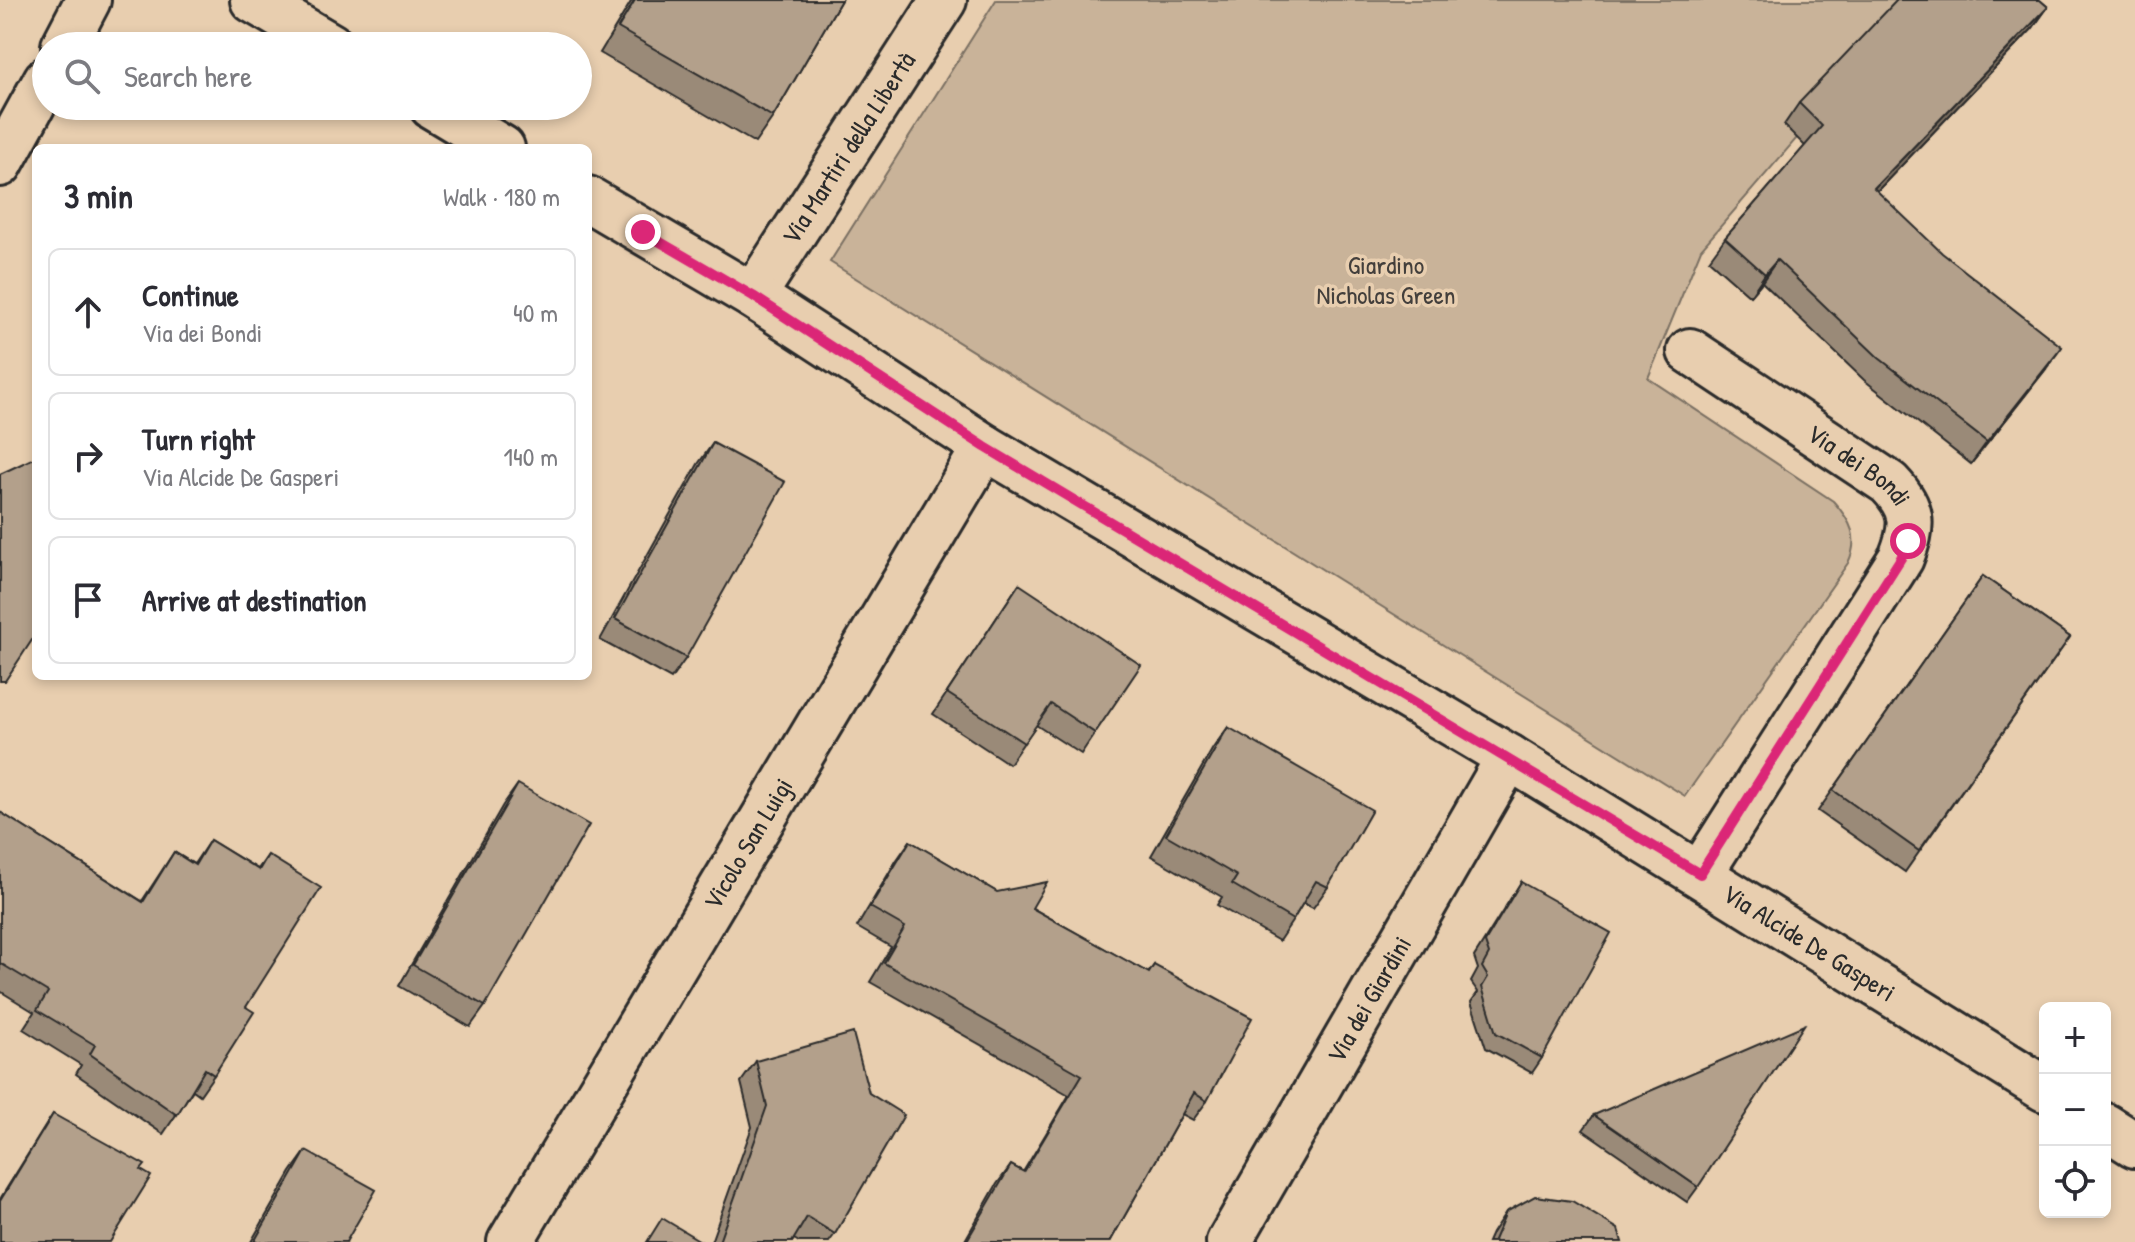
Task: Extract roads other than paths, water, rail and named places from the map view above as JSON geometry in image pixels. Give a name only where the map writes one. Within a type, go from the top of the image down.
[{"type":"street","points":[[71,32],[88,0]]},
{"type":"street","points":[[253,0],[307,32]]},
{"type":"street","name":"Via Martiri della Libertà","points":[[753,296],[944,0]]},
{"type":"street","points":[[0,164],[32,106]]},
{"type":"street","points":[[455,120],[495,144]]},
{"type":"street","name":"Via Alcide De Gasperi","points":[[592,201],[753,296],[985,447],[1509,757],[2039,1085]]},
{"type":"street","name":"Via dei Bondi","points":[[1690,351],[1889,483],[1902,497],[1911,525],[1901,558],[1700,874]]},
{"type":"street","name":"Vicolo San Luigi","points":[[510,1242],[985,447]]},
{"type":"street","name":"Via dei Giardini","points":[[1229,1242],[1509,757]]},
{"type":"street","points":[[2111,1130],[2135,1145]]},
{"type":"park label","name":"Giardino Nicholas Green","points":[[1386,280]]}]
